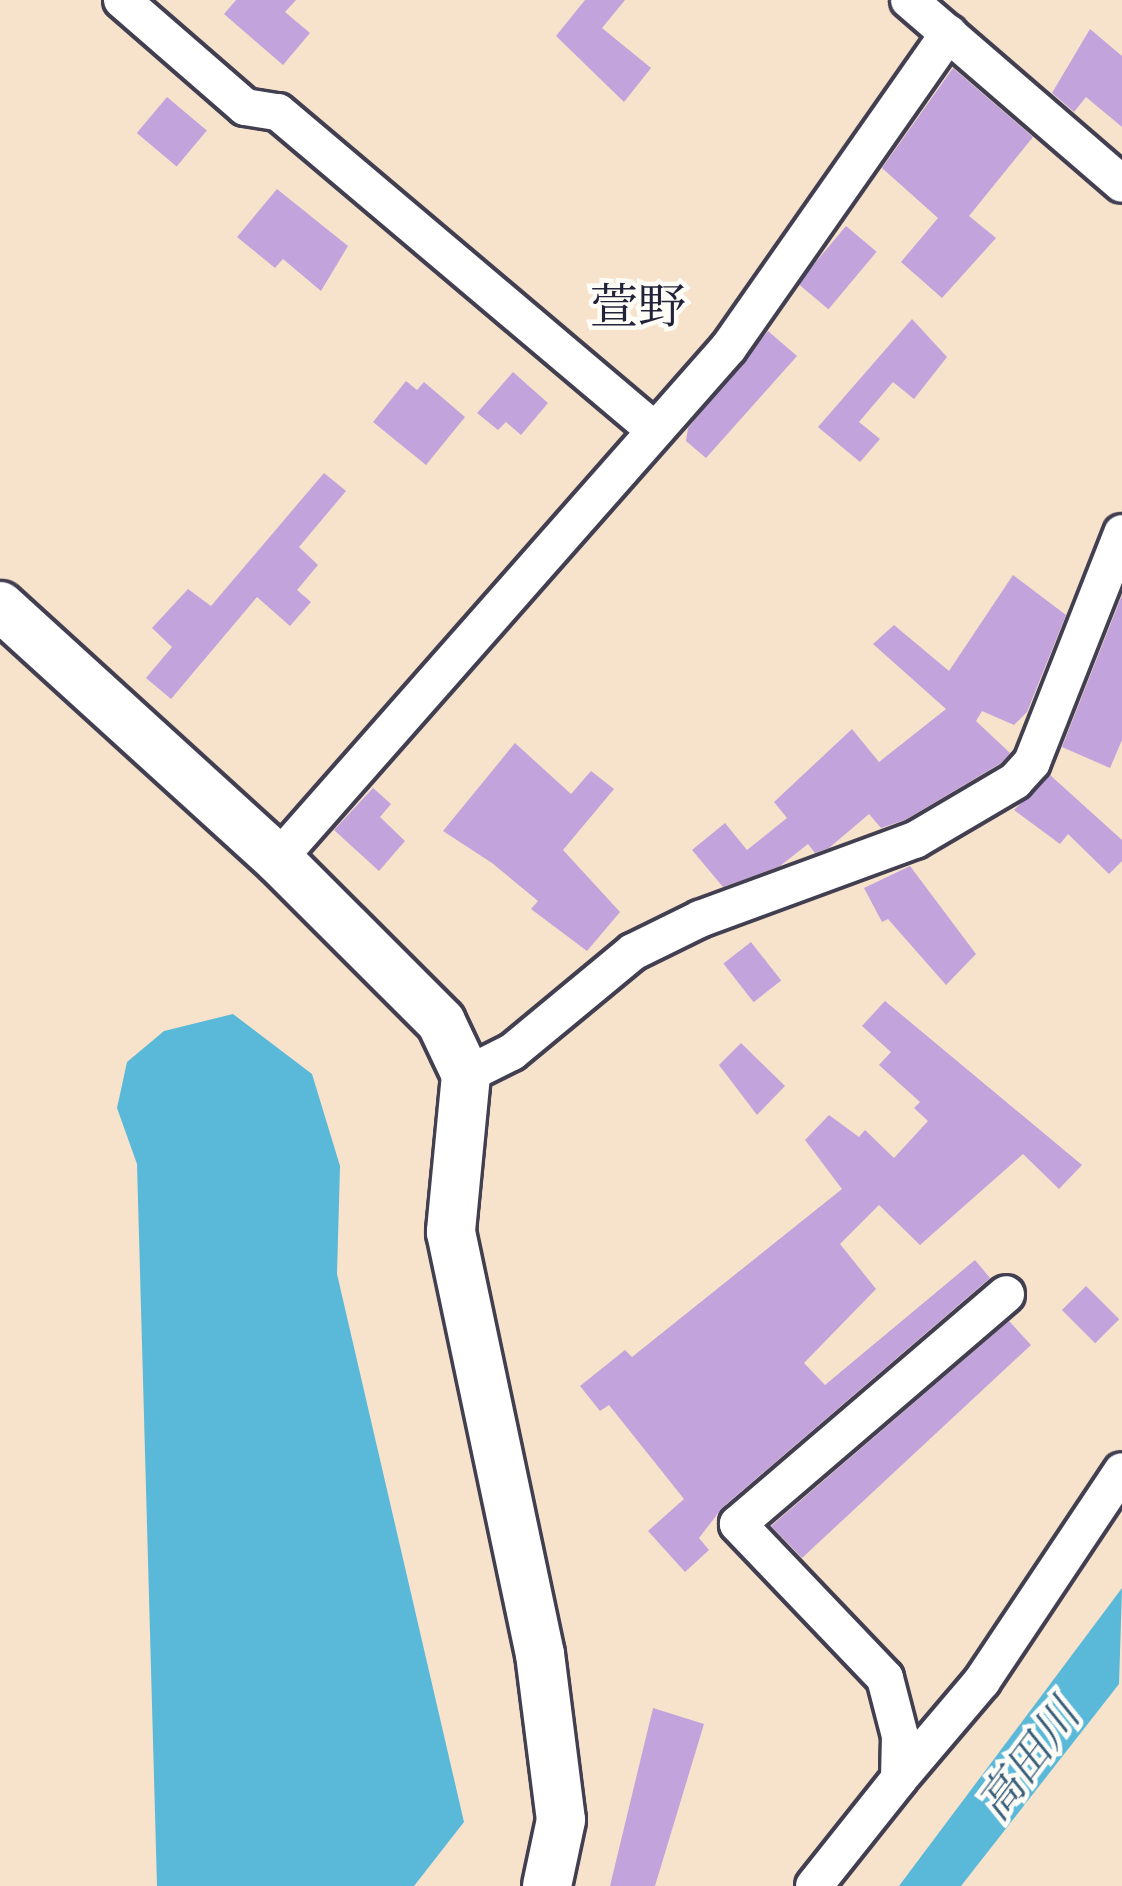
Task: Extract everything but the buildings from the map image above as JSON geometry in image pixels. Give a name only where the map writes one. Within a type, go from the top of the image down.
[{"type":"street","points":[[122,0],[245,107],[278,112],[652,428]]},
{"type":"street","points":[[910,0],[1122,184]]},
{"type":"street","points":[[278,859],[652,428],[729,347],[949,33]]},
{"type":"street","points":[[466,1076],[512,1052],[633,952],[700,919],[915,840],[1015,782],[1032,762],[1122,533]]},
{"type":"street","points":[[0,606],[278,859],[441,1022],[466,1076],[452,1232],[540,1654],[561,1820],[547,1886]]},
{"type":"street","points":[[899,1780],[900,1736],[885,1678],[738,1524],[1006,1294]]},
{"type":"street","points":[[814,1886],[982,1681],[1122,1471]]},
{"type":"water","points":[[233,1014],[312,1074],[340,1166],[337,1274],[464,1822],[414,1886],[157,1886],[137,1164],[117,1108],[127,1062],[164,1031]]},
{"type":"water","name":"高田川","points":[[1122,1588],[1119,1684],[961,1886],[899,1886]]},
{"type":"district","name":"萱野","points":[[638,309]]}]
